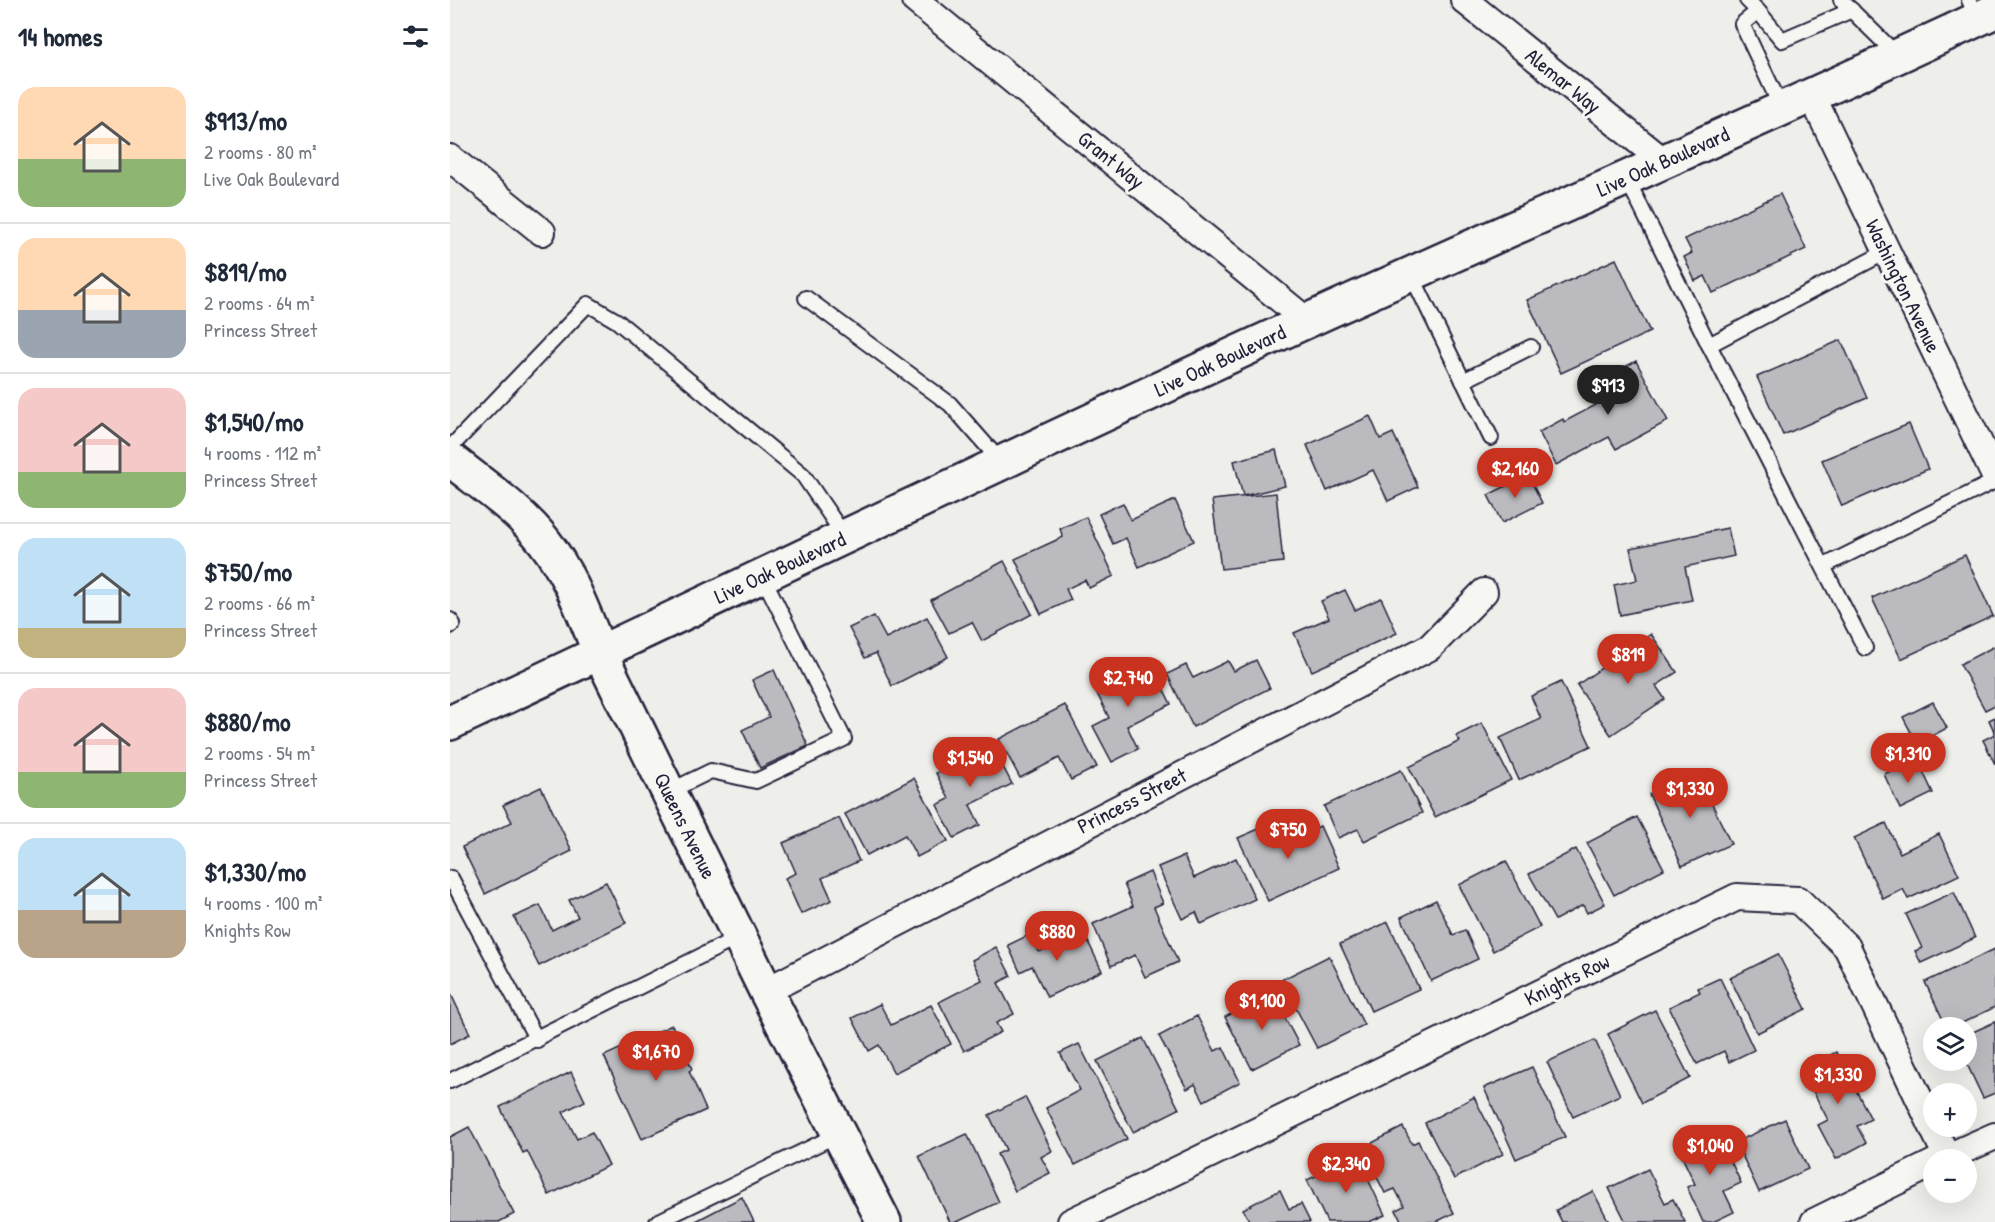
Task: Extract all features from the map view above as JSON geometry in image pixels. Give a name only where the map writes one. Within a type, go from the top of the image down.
[{"type":"main road","name":"Live Oak Boulevard","points":[[450,723],[1307,321],[1898,57],[1981,10]]},
{"type":"main road","name":"Queens Avenue","points":[[450,459],[522,517],[544,541],[562,568],[579,600],[600,653],[668,792],[884,1222]]},
{"type":"street","name":"Grant Way","points":[[915,0],[1307,321]]},
{"type":"street","name":"Alemar Way","points":[[1464,0],[1663,161]]},
{"type":"street","name":"Washington Avenue","points":[[1812,96],[1995,476]]},
{"type":"street","points":[[452,164],[542,232]]},
{"type":"street","name":"Princess Street","points":[[766,991],[1431,647],[1484,592]]},
{"type":"street","name":"Knights Row","points":[[1071,1222],[1737,897],[1798,900],[1847,947],[1935,1149]]},
{"type":"street","points":[[1965,1149],[1995,1136]]},
{"type":"street","points":[[1814,1222],[1923,1168]]},
{"type":"lane","points":[[1747,0],[1782,40],[1846,5],[1898,57]]},
{"type":"lane","points":[[1758,11],[1742,24],[1782,109]]},
{"type":"lane","points":[[1626,177],[1709,345],[1865,648]]},
{"type":"lane","points":[[1709,345],[1886,252]]},
{"type":"lane","points":[[1411,274],[1491,438]]},
{"type":"lane","points":[[806,298],[950,404],[1003,463]]},
{"type":"lane","points":[[450,448],[588,304],[617,321],[803,475],[845,537]]},
{"type":"lane","points":[[1463,381],[1531,347]]},
{"type":"lane","points":[[1824,566],[1995,482]]},
{"type":"lane","points":[[668,792],[711,771],[756,781],[844,739],[763,577]]},
{"type":"lane","points":[[450,620],[453,624],[450,626]]},
{"type":"lane","points":[[451,878],[537,1040]]},
{"type":"lane","points":[[450,1082],[740,937]]},
{"type":"lane","points":[[657,1222],[839,1134]]},
{"type":"building","points":[[1780,194],[1806,249],[1713,293],[1705,276],[1695,281],[1684,257],[1692,253],[1685,239]]},
{"type":"building","points":[[1616,259],[1650,332],[1561,373],[1527,300]]},
{"type":"building","points":[[1841,340],[1867,398],[1783,435],[1757,377]]},
{"type":"building","points":[[1636,361],[1668,421],[1616,449],[1609,437],[1556,465],[1539,432],[1596,405],[1587,387]]},
{"type":"building","points":[[1370,416],[1380,439],[1393,433],[1418,487],[1388,501],[1373,470],[1327,491],[1307,445]]},
{"type":"building","points":[[1909,424],[1928,469],[1842,506],[1822,460]]},
{"type":"building","points":[[1276,450],[1285,486],[1243,496],[1234,461]]},
{"type":"building","points":[[1528,475],[1542,503],[1502,523],[1488,495]]},
{"type":"building","points":[[1276,493],[1283,562],[1221,569],[1212,500]]},
{"type":"building","points":[[1175,500],[1194,541],[1139,567],[1126,538],[1113,544],[1099,514],[1123,503],[1131,520]]},
{"type":"building","points":[[1086,517],[1114,576],[1089,588],[1085,580],[1066,589],[1071,600],[1041,614],[1015,559],[1063,537],[1060,529]]},
{"type":"building","points":[[1728,528],[1734,556],[1685,567],[1692,600],[1620,615],[1614,585],[1637,580],[1630,548]]},
{"type":"building","points":[[1965,555],[1993,616],[1901,659],[1872,598]]},
{"type":"building","points":[[1004,561],[1032,614],[982,641],[972,622],[949,633],[931,600]]},
{"type":"building","points":[[1345,590],[1355,610],[1381,598],[1397,633],[1312,671],[1294,633],[1329,618],[1321,601]]},
{"type":"building","points":[[874,616],[886,638],[927,617],[948,657],[892,686],[876,653],[865,658],[849,628]]},
{"type":"building","points":[[1651,634],[1677,672],[1656,686],[1665,699],[1611,735],[1577,685]]},
{"type":"building","points":[[1995,646],[1995,705],[1985,710],[1960,664]]},
{"type":"building","points":[[1256,660],[1270,688],[1193,727],[1167,674],[1186,665],[1193,678],[1228,661],[1234,671]]},
{"type":"building","points":[[1150,662],[1171,704],[1127,726],[1138,749],[1112,762],[1093,726],[1109,718],[1095,689]]},
{"type":"building","points":[[774,670],[808,746],[760,768],[742,730],[769,717],[752,680]]},
{"type":"building","points":[[1561,682],[1591,746],[1519,780],[1500,738],[1541,719],[1531,696]]},
{"type":"building","points":[[1933,702],[1947,728],[1917,744],[1903,717]]},
{"type":"building","points":[[1065,705],[1097,767],[1071,780],[1059,758],[1020,778],[999,739]]},
{"type":"building","points":[[1995,717],[1995,733],[1989,720]]},
{"type":"building","points":[[1482,723],[1511,780],[1435,817],[1409,767],[1460,741],[1456,736]]},
{"type":"building","points":[[1995,734],[1995,764],[1983,740]]},
{"type":"building","points":[[991,744],[1012,784],[970,805],[980,825],[954,838],[937,805],[949,799],[936,773]]},
{"type":"building","points":[[1917,759],[1933,793],[1900,809],[1884,774]]},
{"type":"building","points":[[1401,770],[1422,813],[1364,841],[1358,829],[1338,838],[1324,806]]},
{"type":"building","points":[[1697,772],[1731,844],[1682,866],[1649,794]]},
{"type":"building","points":[[914,778],[948,841],[917,857],[905,835],[867,855],[845,814]]},
{"type":"building","points":[[541,787],[572,851],[485,894],[462,847],[512,822],[503,805]]},
{"type":"building","points":[[1637,817],[1664,869],[1614,895],[1587,843]]},
{"type":"building","points":[[839,818],[859,861],[822,878],[832,900],[801,914],[785,878],[796,873],[783,843]]},
{"type":"building","points":[[1886,823],[1900,853],[1939,834],[1959,875],[1908,899],[1903,889],[1883,899],[1854,838]]},
{"type":"building","points":[[1268,825],[1277,846],[1320,826],[1339,868],[1268,901],[1238,838]]},
{"type":"building","points":[[1576,849],[1605,904],[1587,913],[1583,905],[1555,920],[1529,874]]},
{"type":"building","points":[[1184,856],[1194,878],[1236,858],[1255,899],[1201,924],[1196,912],[1182,919],[1158,867]]},
{"type":"building","points":[[1506,861],[1540,927],[1493,951],[1459,885]]},
{"type":"building","points":[[1150,872],[1163,903],[1154,907],[1178,962],[1145,977],[1135,955],[1111,966],[1093,924],[1133,906],[1124,884]]},
{"type":"building","points":[[606,882],[626,923],[539,966],[514,917],[540,905],[552,930],[578,917],[569,900]]},
{"type":"building","points":[[1954,892],[1975,938],[1921,963],[1915,951],[1922,948],[1906,914]]},
{"type":"building","points":[[1436,900],[1453,935],[1465,930],[1478,959],[1431,981],[1401,917]]},
{"type":"building","points":[[1388,922],[1419,989],[1371,1011],[1340,944]]},
{"type":"building","points":[[1083,931],[1102,971],[1047,997],[1032,966],[1020,972],[1008,945],[1031,934],[1039,952]]},
{"type":"building","points":[[996,947],[1011,976],[998,983],[1014,1014],[996,1023],[1001,1032],[964,1051],[939,1002],[982,980],[972,960]]},
{"type":"building","points":[[1995,949],[1995,1007],[1975,1017],[1942,1017],[1925,982]]},
{"type":"building","points":[[1778,954],[1806,1009],[1757,1033],[1730,978]]},
{"type":"building","points":[[1329,956],[1364,1025],[1317,1048],[1281,980]]},
{"type":"building","points":[[1720,978],[1754,1050],[1729,1062],[1724,1051],[1697,1064],[1669,1007],[1700,992],[1698,988]]},
{"type":"building","points":[[450,992],[470,1034],[450,1044]]},
{"type":"building","points":[[1272,993],[1299,1045],[1252,1069],[1225,1017]]},
{"type":"building","points":[[880,1004],[891,1025],[931,1005],[951,1044],[894,1073],[879,1045],[869,1051],[852,1018]]},
{"type":"building","points":[[1655,1010],[1690,1078],[1642,1103],[1608,1034]]},
{"type":"building","points":[[1197,1016],[1215,1051],[1223,1047],[1240,1082],[1204,1101],[1195,1084],[1187,1089],[1159,1036]]},
{"type":"building","points":[[1995,1022],[1995,1093],[1983,1098],[1970,1071],[1977,1071],[1977,1030]]},
{"type":"building","points":[[672,1025],[692,1069],[689,1071],[706,1110],[642,1139],[604,1056]]},
{"type":"building","points":[[1143,1038],[1179,1109],[1133,1132],[1097,1061]]},
{"type":"building","points":[[1595,1040],[1620,1095],[1573,1117],[1547,1062]]},
{"type":"building","points":[[1079,1044],[1127,1139],[1075,1165],[1046,1108],[1080,1090],[1060,1053]]},
{"type":"building","points":[[1836,1052],[1871,1119],[1857,1126],[1866,1143],[1836,1159],[1818,1125],[1828,1120],[1802,1070]]},
{"type":"building","points":[[1532,1067],[1565,1137],[1516,1159],[1484,1088]]},
{"type":"building","points":[[571,1072],[585,1101],[563,1112],[577,1139],[592,1132],[609,1165],[549,1195],[527,1151],[523,1153],[500,1107]]},
{"type":"building","points":[[1025,1097],[1052,1151],[1041,1157],[1050,1173],[1015,1191],[997,1154],[1006,1150],[989,1115]]},
{"type":"building","points":[[1474,1097],[1503,1154],[1454,1179],[1425,1123]]},
{"type":"building","points":[[1785,1119],[1808,1169],[1759,1192],[1736,1142]]},
{"type":"building","points":[[469,1127],[514,1214],[499,1222],[450,1222],[450,1137]]},
{"type":"building","points":[[1403,1127],[1412,1144],[1418,1141],[1454,1213],[1436,1222],[1402,1222],[1396,1210],[1404,1206],[1395,1189],[1385,1193],[1362,1148]]},
{"type":"building","points":[[1716,1130],[1741,1183],[1724,1191],[1734,1212],[1713,1222],[1703,1222],[1687,1187],[1695,1184],[1678,1148]]},
{"type":"building","points":[[967,1134],[999,1202],[957,1222],[950,1222],[919,1156]]},
{"type":"building","points":[[1357,1156],[1385,1215],[1369,1222],[1327,1222],[1307,1180]]},
{"type":"building","points":[[1648,1169],[1665,1203],[1673,1199],[1685,1222],[1626,1222],[1609,1188]]},
{"type":"building","points":[[1280,1190],[1289,1209],[1301,1204],[1310,1222],[1250,1222],[1243,1209]]},
{"type":"building","points":[[1593,1191],[1609,1222],[1562,1222],[1556,1210]]},
{"type":"building","points":[[742,1197],[754,1222],[694,1222]]}]
